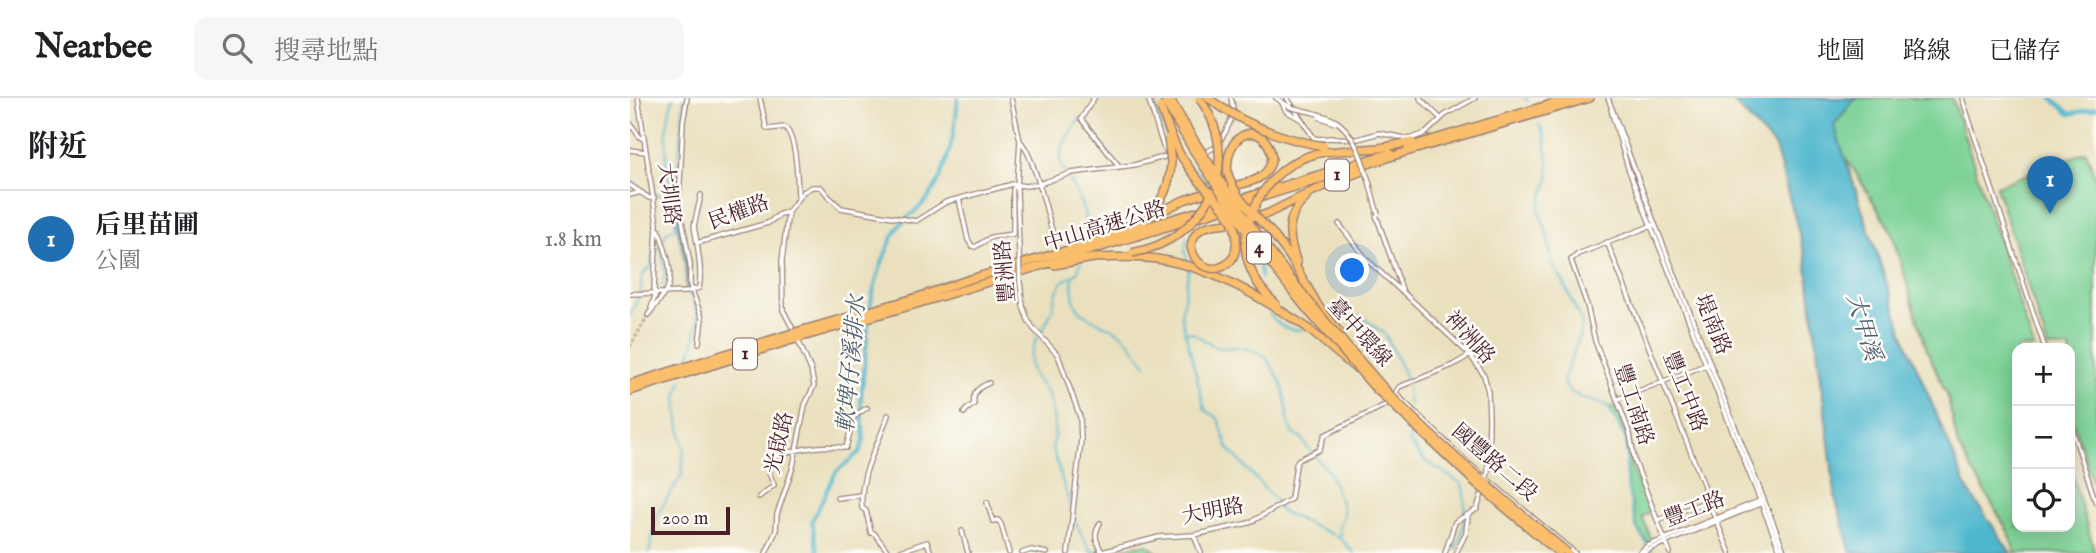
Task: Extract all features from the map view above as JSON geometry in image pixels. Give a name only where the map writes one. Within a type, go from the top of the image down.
[{"type":"highway","points":[[1128,226],[1149,214],[1161,201],[1167,188],[1170,144],[1157,98]]},
{"type":"highway","name":"臺中環線","points":[[1163,98],[1253,241],[1304,306],[1374,382],[1477,484],[1558,553]]},
{"type":"highway","name":"臺中環線","points":[[1169,98],[1229,197],[1258,238],[1374,382],[1443,446],[1568,553]]},
{"type":"highway","points":[[1134,255],[1160,245],[1182,232],[1200,214],[1214,188],[1219,170],[1219,145],[1210,116],[1199,98]]},
{"type":"highway","points":[[1208,98],[1234,116],[1262,130],[1324,149],[1365,149],[1404,144],[1457,131]]},
{"type":"highway","name":"中山高速公路","points":[[630,384],[979,284],[1078,251],[1092,243],[1457,131],[1590,98]]},
{"type":"highway","name":"中山高速公路","points":[[1092,243],[1575,100]]},
{"type":"highway","points":[[1160,107],[1180,154],[1226,211],[1236,232],[1235,254],[1227,264],[1211,268],[1202,265],[1195,258],[1191,247],[1196,233],[1205,226],[1261,216],[1406,152]]},
{"type":"highway","points":[[1092,243],[1203,193],[1249,183],[1260,179],[1268,170],[1272,158],[1268,144],[1258,135],[1246,134],[1237,139],[1228,155],[1231,185],[1244,205],[1282,246],[1319,307],[1374,382]]},
{"type":"highway","points":[[1324,149],[1290,164],[1265,186],[1253,209],[1246,240],[1247,260],[1257,283],[1269,298],[1374,382]]},
{"type":"highway","points":[[1319,307],[1301,273],[1288,232],[1291,218],[1301,202],[1321,188]]},
{"type":"highway","points":[[1078,251],[1093,258],[1134,255],[1207,272],[1258,297],[1308,328]]},
{"type":"highway","name":"中山高速公路","points":[[880,311],[967,280],[1078,251]]},
{"type":"highway","name":"中山高速公路","points":[[630,391],[860,317]]},
{"type":"street","name":"大圳路","points":[[638,98],[657,224],[653,290],[656,293],[648,316],[663,293]]},
{"type":"street","points":[[687,98],[683,122],[679,202],[690,264],[689,291],[702,318],[699,343]]},
{"type":"street","points":[[760,98],[766,127],[787,128],[789,131],[799,196]]},
{"type":"street","name":"豐洲路","points":[[1011,98],[1020,141],[1017,187],[1023,306],[1032,328],[1058,355],[1080,417],[1081,440],[1068,553]]},
{"type":"street","points":[[1094,98],[1081,119],[1120,167]]},
{"type":"street","points":[[1148,98],[1163,146],[1170,159]]},
{"type":"street","points":[[1017,187],[1013,189],[1013,234],[990,237],[975,247],[972,246],[968,240],[959,198],[1017,187],[1039,184],[1069,173],[1170,159],[1178,148],[1208,151],[1217,146],[1234,113],[1231,98]]},
{"type":"street","name":"神洲路","points":[[1276,98],[1290,107],[1329,118],[1347,130],[1359,153],[1402,292],[1481,368],[1488,392],[1487,478],[1477,509],[1468,515]]},
{"type":"street","points":[[1287,98],[1301,120]]},
{"type":"street","points":[[1420,98],[1440,118]]},
{"type":"street","points":[[1282,103],[1287,112],[1301,120],[1316,139],[1358,139],[1379,133],[1405,139],[1426,133],[1440,118],[1475,98]]},
{"type":"street","name":"堤南路","points":[[1608,98],[1622,150],[1783,553]]},
{"type":"street","points":[[1962,98],[2043,343]]},
{"type":"street","points":[[630,123],[644,140]]},
{"type":"street","points":[[1020,141],[1026,146],[1055,242]]},
{"type":"street","points":[[630,150],[646,152]]},
{"type":"street","points":[[630,185],[649,198],[654,196]]},
{"type":"street","name":"民權路","points":[[689,291],[699,288],[701,284],[696,243],[768,223],[780,214],[788,212],[799,196],[817,186],[841,208],[912,222],[959,198]]},
{"type":"street","points":[[630,195],[641,192]]},
{"type":"street","points":[[696,243],[694,226],[701,195]]},
{"type":"street","points":[[788,212],[782,250],[783,310],[792,327]]},
{"type":"street","points":[[657,224],[670,277],[667,290],[663,293]]},
{"type":"street","points":[[1339,224],[1367,260],[1402,292]]},
{"type":"street","points":[[1607,242],[1653,225]]},
{"type":"street","name":"豐工南路","points":[[1607,242],[1573,256],[1572,265],[1587,304],[1595,341],[1632,441],[1635,462],[1670,553]]},
{"type":"street","name":"豐工中路","points":[[1607,242],[1730,553]]},
{"type":"street","points":[[656,260],[664,257]]},
{"type":"street","points":[[630,294],[689,291]]},
{"type":"street","name":"光啟路","points":[[766,553],[776,531],[777,514],[797,450],[806,405],[814,386],[811,370],[799,340]]},
{"type":"street","points":[[1470,355],[1453,366],[1399,387],[1388,404],[1482,491],[1558,553]]},
{"type":"street","points":[[1618,399],[1708,364]]},
{"type":"street","points":[[964,413],[974,404],[974,393],[989,383]]},
{"type":"street","name":"國豐路二段","points":[[1395,393],[1487,478],[1575,553]]},
{"type":"street","name":"大明路","points":[[1101,552],[1159,537],[1194,535],[1249,523],[1289,501],[1293,496],[1298,460],[1319,450],[1325,435],[1388,404]]},
{"type":"street","points":[[759,497],[774,485],[764,461],[789,451],[821,447],[846,448],[854,415],[867,408]]},
{"type":"street","points":[[888,415],[871,456],[861,495],[862,508],[866,511],[871,533],[874,533],[889,553]]},
{"type":"street","points":[[2075,438],[2096,503]]},
{"type":"street","points":[[837,498],[861,495]]},
{"type":"street","points":[[1657,521],[1708,501]]},
{"type":"street","points":[[987,502],[993,520],[998,520],[1001,524],[1009,553]]},
{"type":"street","name":"豐工路","points":[[1639,553],[1763,502]]},
{"type":"street","points":[[1445,553],[1454,524],[1468,515],[1466,534],[1456,553]]},
{"type":"street","points":[[1100,523],[1095,537],[1101,552]]},
{"type":"street","points":[[962,531],[968,553]]},
{"type":"street","points":[[1194,535],[1201,553]]},
{"type":"street","points":[[895,553],[927,542],[931,553]]},
{"type":"street","name":"豐工路","points":[[1644,553],[1650,547]]},
{"type":"street","points":[[1022,553],[1034,550],[1047,553]]},
{"type":"green space","points":[[1804,98],[1952,98],[2032,343],[2012,343],[2012,532],[2075,532],[2075,485],[2095,553],[2015,553],[2009,533],[1958,446],[1948,397],[1927,350],[1891,231],[1854,170],[1813,116]]},
{"type":"green space","points":[[2086,152],[2096,178],[2096,493],[2075,428],[2075,343],[2046,343],[1996,186]]},
{"type":"green space","points":[[1614,406],[1629,437],[1631,466],[1650,513],[1642,517],[1653,543],[1649,544],[1637,528],[1627,485],[1626,438],[1609,408]]},
{"type":"green space","points":[[1146,544],[1158,553],[1110,551]]},
{"type":"water","name":"大甲溪","points":[[1730,98],[1856,98],[1834,125],[1907,344],[1968,490],[2011,553],[1851,553],[1836,501],[1806,258],[1775,147]]},
{"type":"water","points":[[672,193],[675,199],[676,197],[689,263],[689,291],[686,288],[680,239],[667,197],[671,198]]},
{"type":"waterway","points":[[672,192],[666,145],[673,98]]},
{"type":"waterway","points":[[676,198],[684,98]]},
{"type":"waterway","name":"軟埤仔溪排水","points":[[870,310],[880,268],[893,236],[901,224],[926,201],[942,174],[953,137],[958,98]]},
{"type":"waterway","points":[[1153,98],[1167,137]]},
{"type":"waterway","points":[[1524,98],[1528,100]]},
{"type":"waterway","points":[[2052,98],[2070,114],[2096,108]]},
{"type":"waterway","points":[[1080,119],[1066,140],[1060,159],[1084,212],[1085,242]]},
{"type":"waterway","points":[[1539,124],[1544,134],[1549,178],[1539,208],[1547,233],[1552,264],[1563,281],[1582,323],[1563,381],[1575,395],[1608,406],[1626,440],[1626,481],[1636,528],[1653,553]]},
{"type":"waterway","points":[[1193,168],[1211,187]]},
{"type":"waterway","points":[[630,181],[651,195],[668,198]]},
{"type":"waterway","points":[[1215,193],[1220,198]]},
{"type":"waterway","points":[[664,239],[667,231],[677,227]]},
{"type":"waterway","points":[[1187,237],[1185,251],[1188,263]]},
{"type":"waterway","points":[[630,315],[640,293],[643,275],[651,267],[654,251],[662,244]]},
{"type":"waterway","points":[[661,248],[664,272],[662,287]]},
{"type":"waterway","points":[[1257,252],[1261,278]]},
{"type":"waterway","points":[[1042,331],[1062,282],[1077,273],[1081,262]]},
{"type":"waterway","points":[[1189,268],[1181,315],[1205,410],[1218,418],[1228,448],[1275,500],[1280,511],[1340,538]]},
{"type":"waterway","points":[[1073,276],[1077,307],[1082,313],[1121,334],[1146,365]]},
{"type":"waterway","points":[[688,362],[698,314],[689,293]]},
{"type":"waterway","points":[[1266,305],[1281,325],[1292,330],[1304,328]]},
{"type":"waterway","points":[[1333,315],[1360,316],[1385,334],[1406,381]]},
{"type":"waterway","name":"軟埤仔溪排水","points":[[818,553],[812,521],[836,472],[860,452],[864,440],[861,399],[869,318]]},
{"type":"waterway","points":[[1184,333],[1191,332],[1218,348],[1241,347],[1260,353],[1268,360],[1282,384],[1288,423],[1293,434],[1303,439],[1329,472],[1343,508],[1339,526],[1340,538],[1354,553]]},
{"type":"waterway","points":[[1037,338],[1031,354],[1031,370],[1049,398],[1054,428],[1052,447],[1072,512]]},
{"type":"waterway","points":[[649,553],[657,515],[682,474],[684,449],[677,396],[682,380]]},
{"type":"waterway","points":[[1407,387],[1409,405]]},
{"type":"waterway","points":[[1410,425],[1410,443],[1424,460],[1462,484],[1465,517],[1456,549]]},
{"type":"waterway","points":[[1073,518],[1090,550],[1096,553]]},
{"type":"tunnel","points":[[630,347],[648,315]]},
{"type":"place","name":"后里苗圃","points":[[2050,214]]}]
